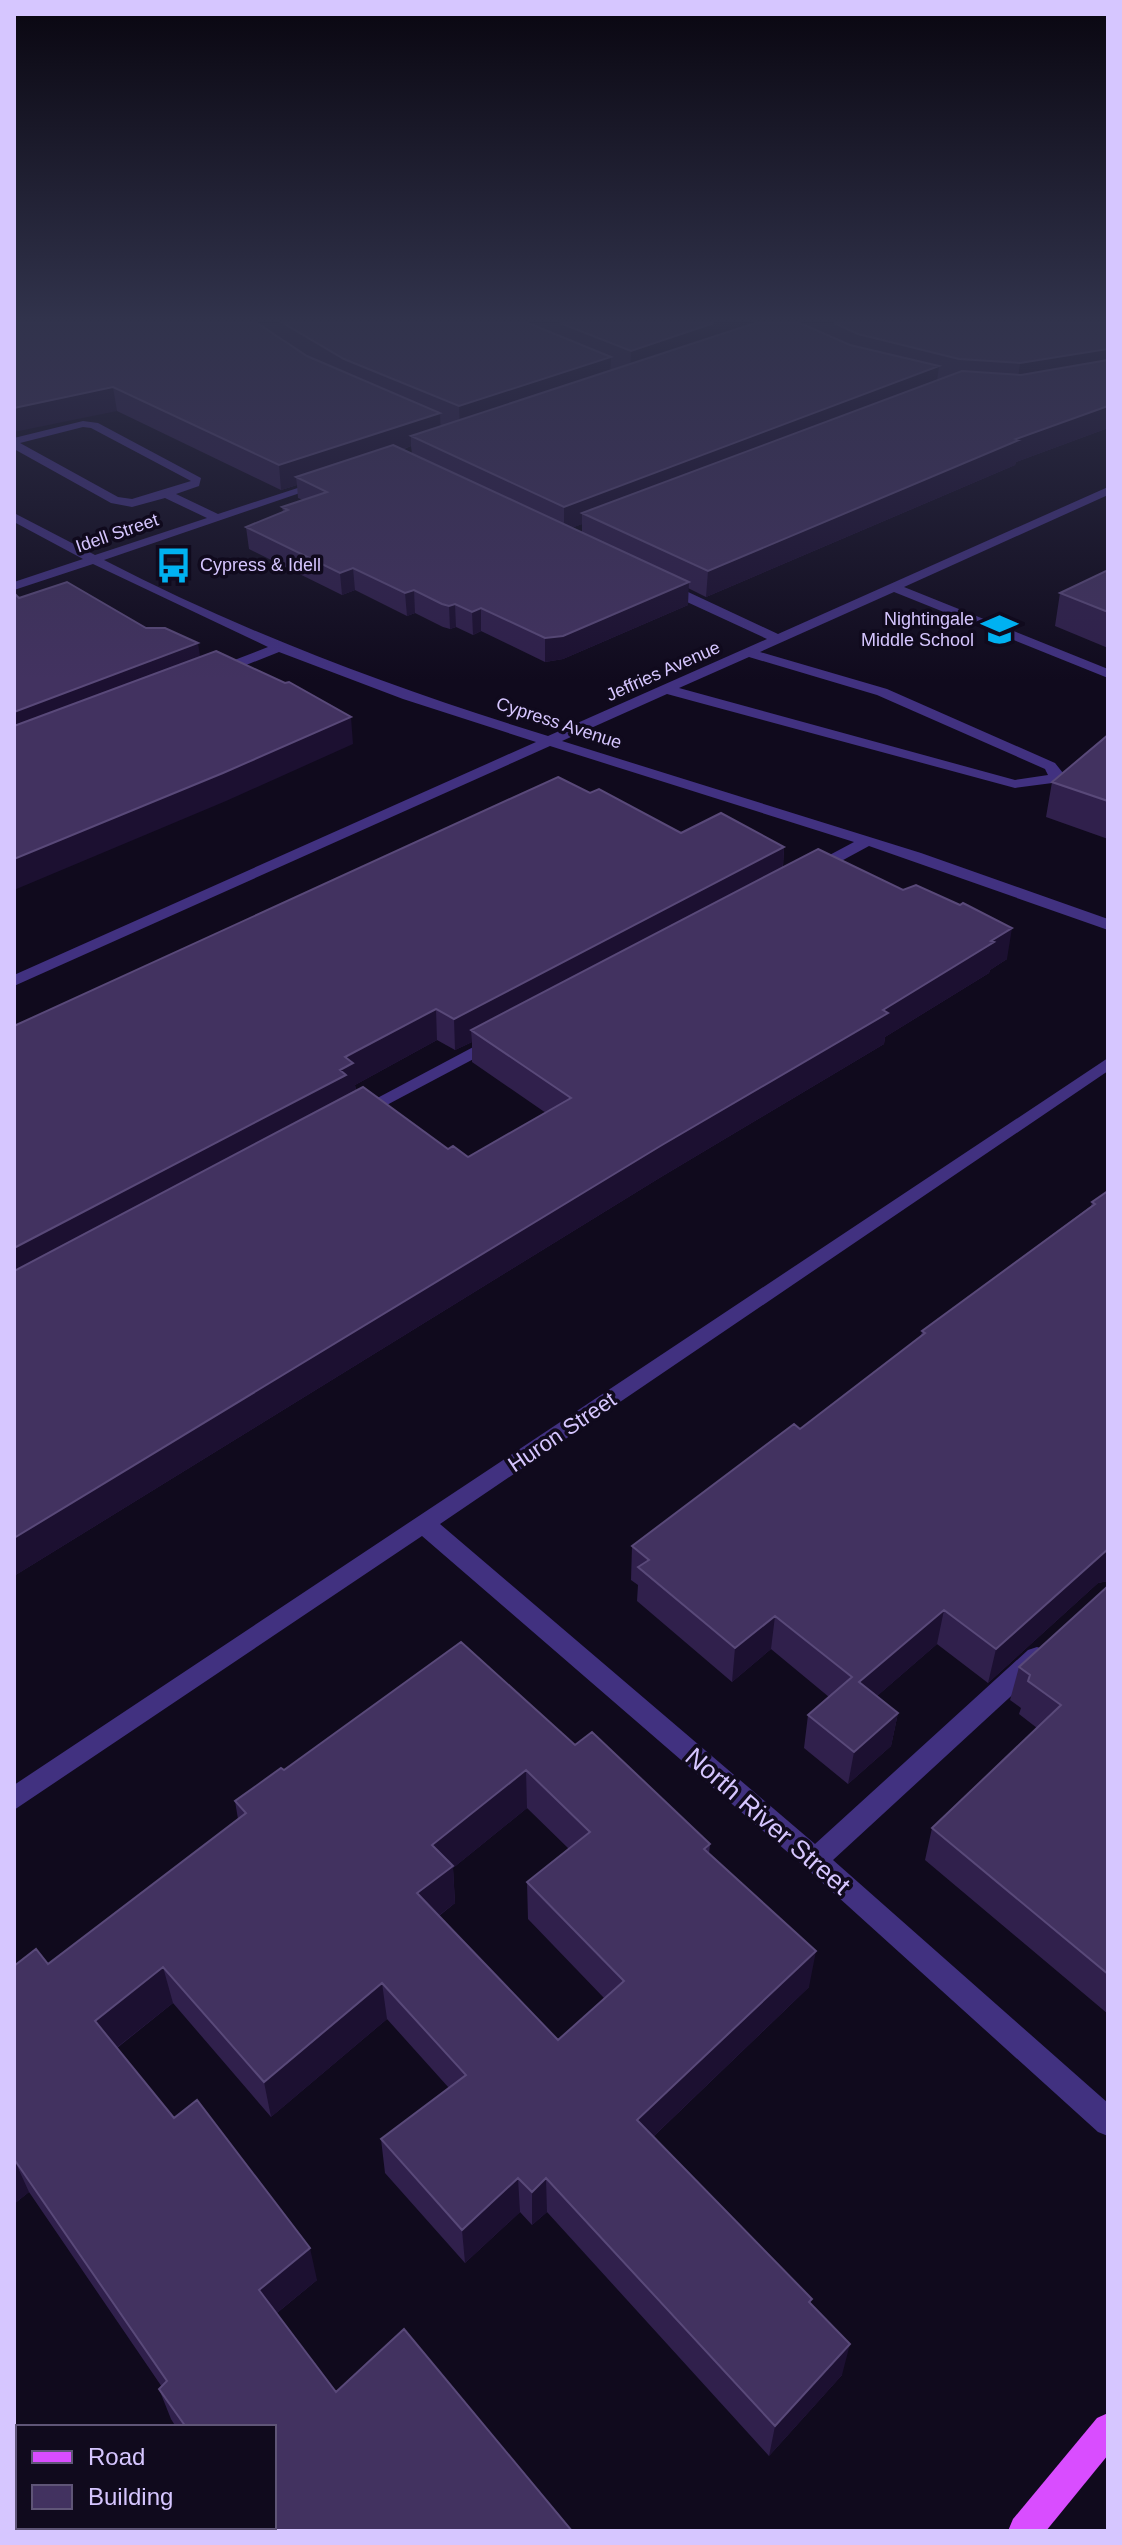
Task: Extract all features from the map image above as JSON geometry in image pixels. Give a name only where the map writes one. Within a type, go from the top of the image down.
[{"type":"main road","points":[[1025,2531],[1108,2429]]},
{"type":"street","points":[[15,442],[115,500],[132,503],[195,484],[197,480],[125,442]]},
{"type":"street","name":"Idell Street","points":[[14,586],[335,479]]},
{"type":"street","name":"Jeffries Avenue","points":[[14,981],[1108,491]]},
{"type":"street","points":[[166,494],[217,518]]},
{"type":"street","name":"Cypress Avenue","points":[[14,517],[92,560],[280,647],[384,688],[1026,893],[1108,925]]},
{"type":"street","points":[[649,579],[778,639]]},
{"type":"street","points":[[893,587],[1108,674]]},
{"type":"street","points":[[206,676],[280,647]]},
{"type":"street","points":[[666,689],[1015,784],[1055,779],[1056,773],[1050,766],[882,692],[747,652]]},
{"type":"street","points":[[797,879],[867,841]]},
{"type":"street","points":[[350,1118],[503,1035]]},
{"type":"street","name":"Huron Street","points":[[14,1799],[1108,1063]]},
{"type":"street","name":"North River Street","points":[[425,1525],[815,1860],[1108,2122]]},
{"type":"street","points":[[815,1860],[1049,1645]]},
{"type":"building","points":[[230,442],[351,442],[279,465]]},
{"type":"building","points":[[423,442],[737,442],[564,507]]},
{"type":"building","points":[[773,442],[1015,442],[708,571],[582,513]]},
{"type":"building","points":[[393,445],[689,582],[563,636],[545,638],[481,608],[472,612],[455,604],[442,604],[414,590],[405,593],[353,568],[340,573],[246,527],[288,510],[282,507],[327,492],[296,477]]},
{"type":"building","points":[[1108,570],[1108,612],[1060,593]]},
{"type":"building","points":[[67,582],[146,628],[165,628],[198,643],[14,712],[14,593],[19,598]]},
{"type":"building","points":[[216,651],[285,683],[289,682],[351,717],[14,859],[14,726]]},
{"type":"building","points":[[1108,735],[1108,801],[1052,782]]},
{"type":"building","points":[[558,777],[590,793],[599,789],[681,833],[721,813],[784,847],[454,1019],[436,1009],[345,1057],[353,1063],[340,1070],[346,1075],[14,1248],[14,1026]]},
{"type":"building","points":[[818,849],[903,890],[916,885],[960,905],[963,903],[1012,928],[883,1010],[888,1013],[662,1145],[14,1538],[14,1271],[363,1087],[448,1149],[453,1146],[468,1157],[571,1098],[471,1030]]},
{"type":"building","points":[[1108,1191],[1108,1549],[996,1649],[944,1610],[859,1682],[898,1713],[854,1752],[808,1715],[852,1677],[775,1616],[735,1648],[638,1567],[649,1560],[632,1546],[794,1424],[800,1429],[925,1333],[922,1331],[1095,1204],[1092,1202]]},
{"type":"building","points":[[1108,1586],[1108,1974],[932,1828],[1061,1705],[1028,1681],[1030,1675],[1019,1667]]},
{"type":"building","points":[[461,1642],[575,1745],[592,1732],[710,1844],[704,1849],[816,1951],[637,2120],[812,2299],[809,2302],[850,2344],[775,2426],[546,2178],[532,2192],[518,2178],[462,2230],[381,2139],[466,2075],[382,1983],[264,2082],[163,1967],[95,2021],[174,2118],[197,2100],[310,2248],[259,2290],[336,2392],[404,2329],[572,2531],[231,2531],[276,2529],[276,2425],[185,2425],[159,2389],[167,2381],[14,2159],[14,1966],[36,1949],[48,1964],[246,1813],[235,1801],[281,1768],[284,1770]],"holes":[[[526,1770],[590,1832],[527,1882],[624,1981],[558,2040],[417,1893],[453,1866],[432,1845]]]},
{"type":"place","name":"Cypress & Idell","points":[[174,565]]},
{"type":"place","name":"Nightingale Middle School","points":[[1000,629]]}]
